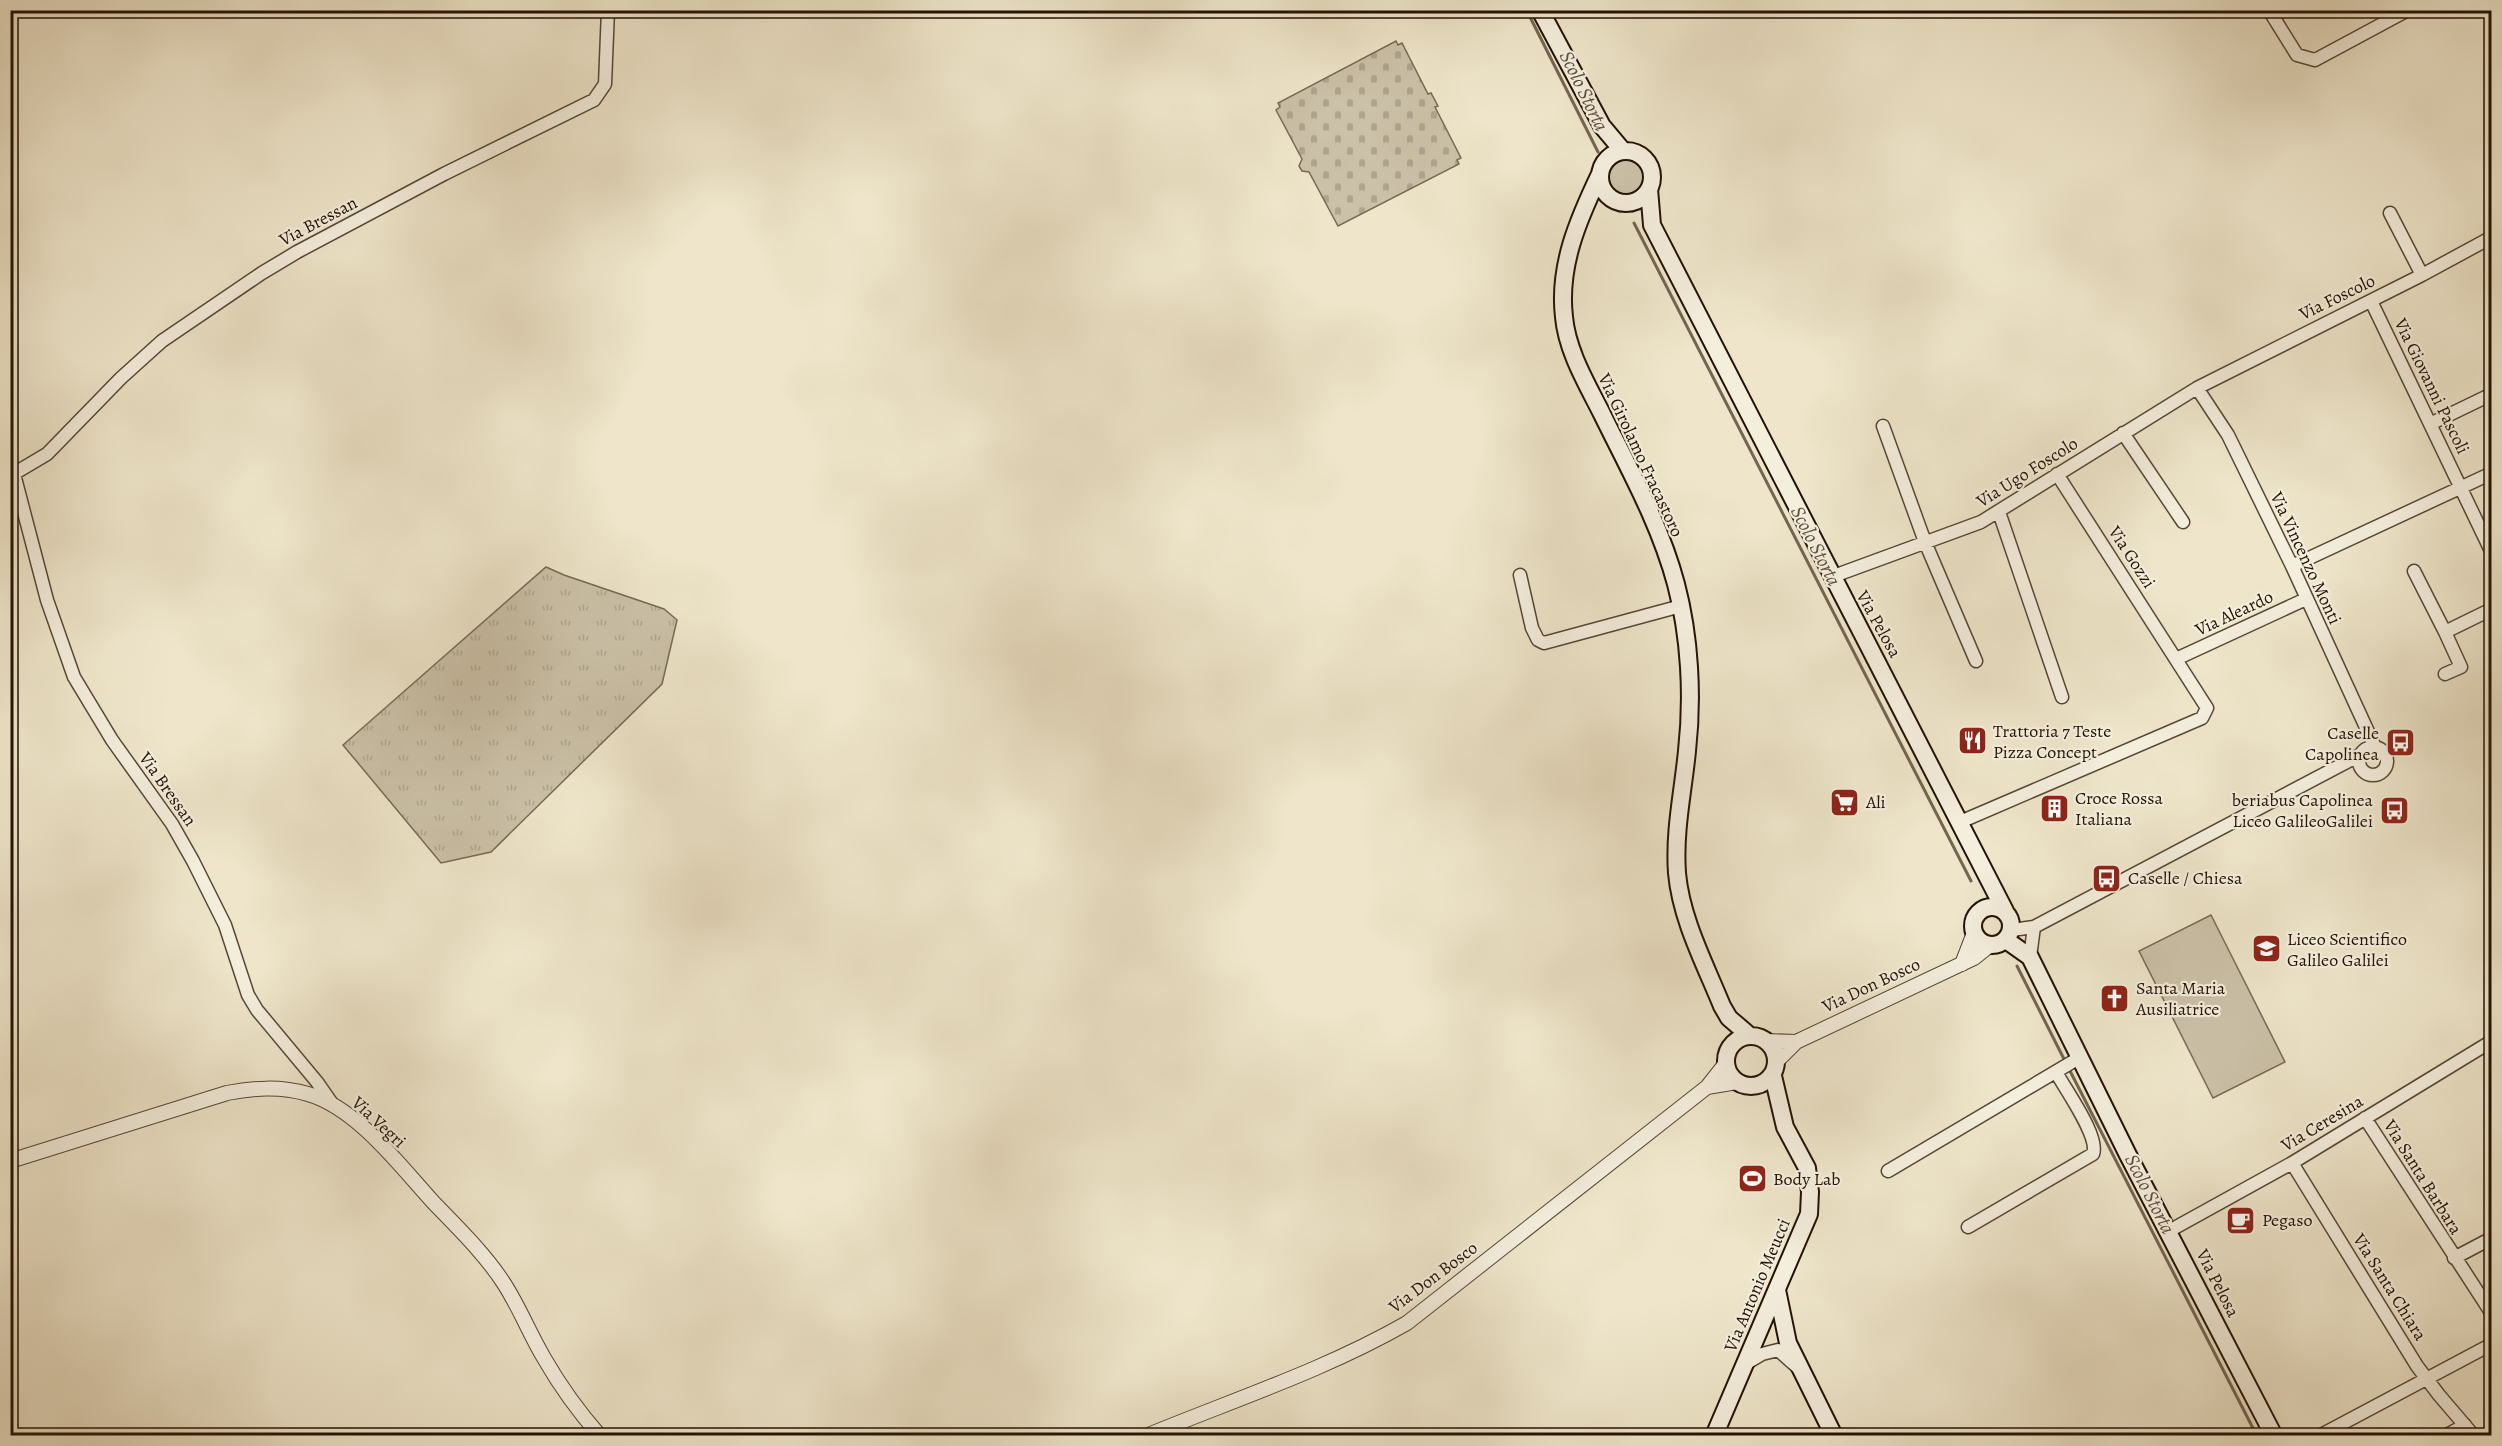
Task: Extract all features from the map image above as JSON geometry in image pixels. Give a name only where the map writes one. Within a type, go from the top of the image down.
[{"type":"main road","name":"Via Pelosa","points":[[1542,13],[1602,126],[1623,151],[1638,154],[1649,166],[1652,182],[1649,189],[1652,225],[1819,548],[1831,577],[1881,668],[2005,911]]},
{"type":"main road","name":"Via Pelosa","points":[[1602,126],[1603,190],[1652,225]]},
{"type":"main road","points":[[1603,167],[1623,151]]},
{"type":"main road","name":"Via Girolamo Fracastoro","points":[[1603,167],[1570,244],[1562,284],[1564,320],[1578,365],[1641,492],[1658,533],[1681,606],[1690,693],[1688,750],[1676,830],[1677,876],[1688,921],[1729,1018],[1731,1034],[1728,1055]]},
{"type":"main road","points":[[1621,202],[1636,201],[1649,189]]},
{"type":"main road","name":"Via Girolamo Fracastoro","points":[[1578,225],[1599,206],[1621,202]]},
{"type":"main road","points":[[1983,909],[1994,907],[2005,911],[2012,923],[2009,935],[1995,946],[1989,946],[1977,939],[1973,922],[1983,909],[1991,881]]},
{"type":"main road","points":[[2009,935],[2030,957]]},
{"type":"main road","name":"Via Pelosa","points":[[2030,957],[2067,1065],[2169,1231],[2274,1436]]},
{"type":"main road","name":"Via Girolamo Fracastoro","points":[[1729,1018],[1750,1036]]},
{"type":"main road","name":"Via Don Bosco","points":[[1728,1055],[1742,1038],[1750,1036],[1767,1041]]},
{"type":"main road","points":[[1767,1041],[1772,1047],[1775,1068]]},
{"type":"main road","points":[[1728,1055],[1731,1077],[1737,1082]]},
{"type":"main road","name":"Via Don Bosco","points":[[1737,1082],[1754,1087],[1761,1085],[1775,1068]]},
{"type":"main road","name":"Via Antonio Meucci","points":[[1775,1068],[1781,1116]]},
{"type":"main road","name":"Via Antonio Meucci","points":[[1714,1436],[1809,1214],[1810,1192],[1807,1168],[1781,1116],[1754,1087]]},
{"type":"main road","points":[[1777,1290],[1788,1343],[1834,1436]]},
{"type":"street","name":"Via Bressan","points":[[333,1105],[317,1082],[257,1010],[248,995],[225,925],[193,861],[172,824],[106,732],[74,677],[47,600],[12,475],[47,454],[121,378],[162,341],[262,273],[444,174],[594,100],[605,84],[608,10]]},
{"type":"street","points":[[2269,10],[2297,55],[2311,60],[2322,58],[2408,10]]},
{"type":"street","points":[[2390,213],[2422,275]]},
{"type":"street","name":"Via Foscolo","points":[[2197,388],[2422,275],[2492,237]]},
{"type":"street","name":"Via Giovanni Pascoli","points":[[2371,301],[2492,553]]},
{"type":"street","name":"Via Ugo Foscolo","points":[[1831,577],[1981,522],[2197,388]]},
{"type":"street","name":"Via Vincenzo Monti","points":[[2197,388],[2228,435],[2292,566],[2375,747]]},
{"type":"street","points":[[2430,424],[2492,394]]},
{"type":"street","points":[[1883,426],[1924,542],[1976,661]]},
{"type":"street","points":[[2123,433],[2183,522]]},
{"type":"street","points":[[2292,566],[2492,473]]},
{"type":"street","name":"Via Gozzi","points":[[1960,822],[2202,718],[2207,708],[2057,474]]},
{"type":"street","points":[[1999,512],[2062,697]]},
{"type":"street","points":[[2414,571],[2461,666],[2445,674]]},
{"type":"street","points":[[1520,575],[1532,628],[1538,640],[1544,643],[1681,606]]},
{"type":"street","name":"Via Aleardo","points":[[2176,659],[2307,599]]},
{"type":"street","points":[[2445,632],[2492,609]]},
{"type":"street","points":[[2009,935],[2034,927],[2344,764],[2367,749],[2375,747],[2386,755],[2385,769],[2374,776],[2344,764]]},
{"type":"street","points":[[2360,755],[2359,764],[2363,771]]},
{"type":"street","points":[[2030,957],[2034,927]]},
{"type":"street","points":[[1962,964],[1974,933]]},
{"type":"street","name":"Via Don Bosco","points":[[1775,1068],[1796,1042],[1962,964],[1989,946]]},
{"type":"street","name":"Via Don Bosco","points":[[1767,1041],[1796,1042]]},
{"type":"street","name":"Via Ceresina","points":[[2169,1231],[2292,1163],[2492,1041]]},
{"type":"street","name":"Via Don Bosco","points":[[1146,1436],[1330,1361],[1375,1341],[1407,1323],[1707,1088],[1728,1055]]},
{"type":"street","points":[[1888,1171],[2067,1065],[2092,1136],[2095,1149],[2093,1154],[1968,1227]]},
{"type":"street","name":"Via Don Bosco","points":[[1707,1088],[1737,1082]]},
{"type":"street","name":"Via Vegri","points":[[10,1161],[227,1093],[257,1088],[285,1089],[309,1094],[333,1105],[357,1123],[482,1254],[503,1282],[558,1382],[600,1436]]},
{"type":"street","name":"Via Santa Barbara","points":[[2365,1118],[2492,1314]]},
{"type":"street","name":"Via Santa Chiara","points":[[2292,1163],[2426,1377],[2474,1436]]},
{"type":"street","points":[[2454,1258],[2492,1238]]},
{"type":"street","points":[[2319,1436],[2426,1377],[2492,1344]]},
{"type":"street","points":[[1744,1365],[1762,1354],[1778,1350],[1802,1374]]},
{"type":"street","points":[[2445,1436],[2464,1425]]},
{"type":"green space","points":[[1396,41],[1398,45],[1402,43],[1428,94],[1431,93],[1438,106],[1435,107],[1461,158],[1457,160],[1459,164],[1338,226],[1309,172],[1302,171],[1299,166],[1302,159],[1276,110],[1280,107],[1278,103]]},
{"type":"green space","points":[[1626,160],[1638,165],[1643,177],[1638,189],[1626,194],[1614,189],[1609,177],[1614,165]]},
{"type":"green space","points":[[546,567],[664,609],[677,620],[662,684],[491,852],[441,863],[343,745]]},
{"type":"green space","points":[[2211,915],[2285,1062],[2213,1098],[2139,951]]},
{"type":"waterway","name":"Scolo Storta","points":[[1533,11],[1530,17],[1598,152]]},
{"type":"waterway","name":"Scolo Storta","points":[[1634,223],[1971,881]]},
{"type":"waterway","name":"Scolo Storta","points":[[2017,966],[2066,1063]]},
{"type":"waterway","name":"Scolo Storta","points":[[2069,1069],[2257,1436]]},
{"type":"place","name":"Trattoria 7 Teste Pizza Concept","points":[[1972,741]]},
{"type":"place","name":"Caselle Capolinea","points":[[2400,743]]},
{"type":"place","name":"Ali","points":[[1845,802]]},
{"type":"place","name":"Croce Rossa Italiana","points":[[2054,808]]},
{"type":"place","name":"beriabus Capolinea Liceo GalileoGalilei","points":[[2394,810]]},
{"type":"place","name":"Caselle / Chiesa","points":[[2107,878]]},
{"type":"place","name":"Liceo Scientifico Galileo Galilei","points":[[2266,949]]},
{"type":"place","name":"Santa Maria Ausiliatrice","points":[[2115,998]]},
{"type":"place","name":"Body Lab","points":[[1752,1179]]},
{"type":"place","name":"Pegaso","points":[[2241,1220]]}]
